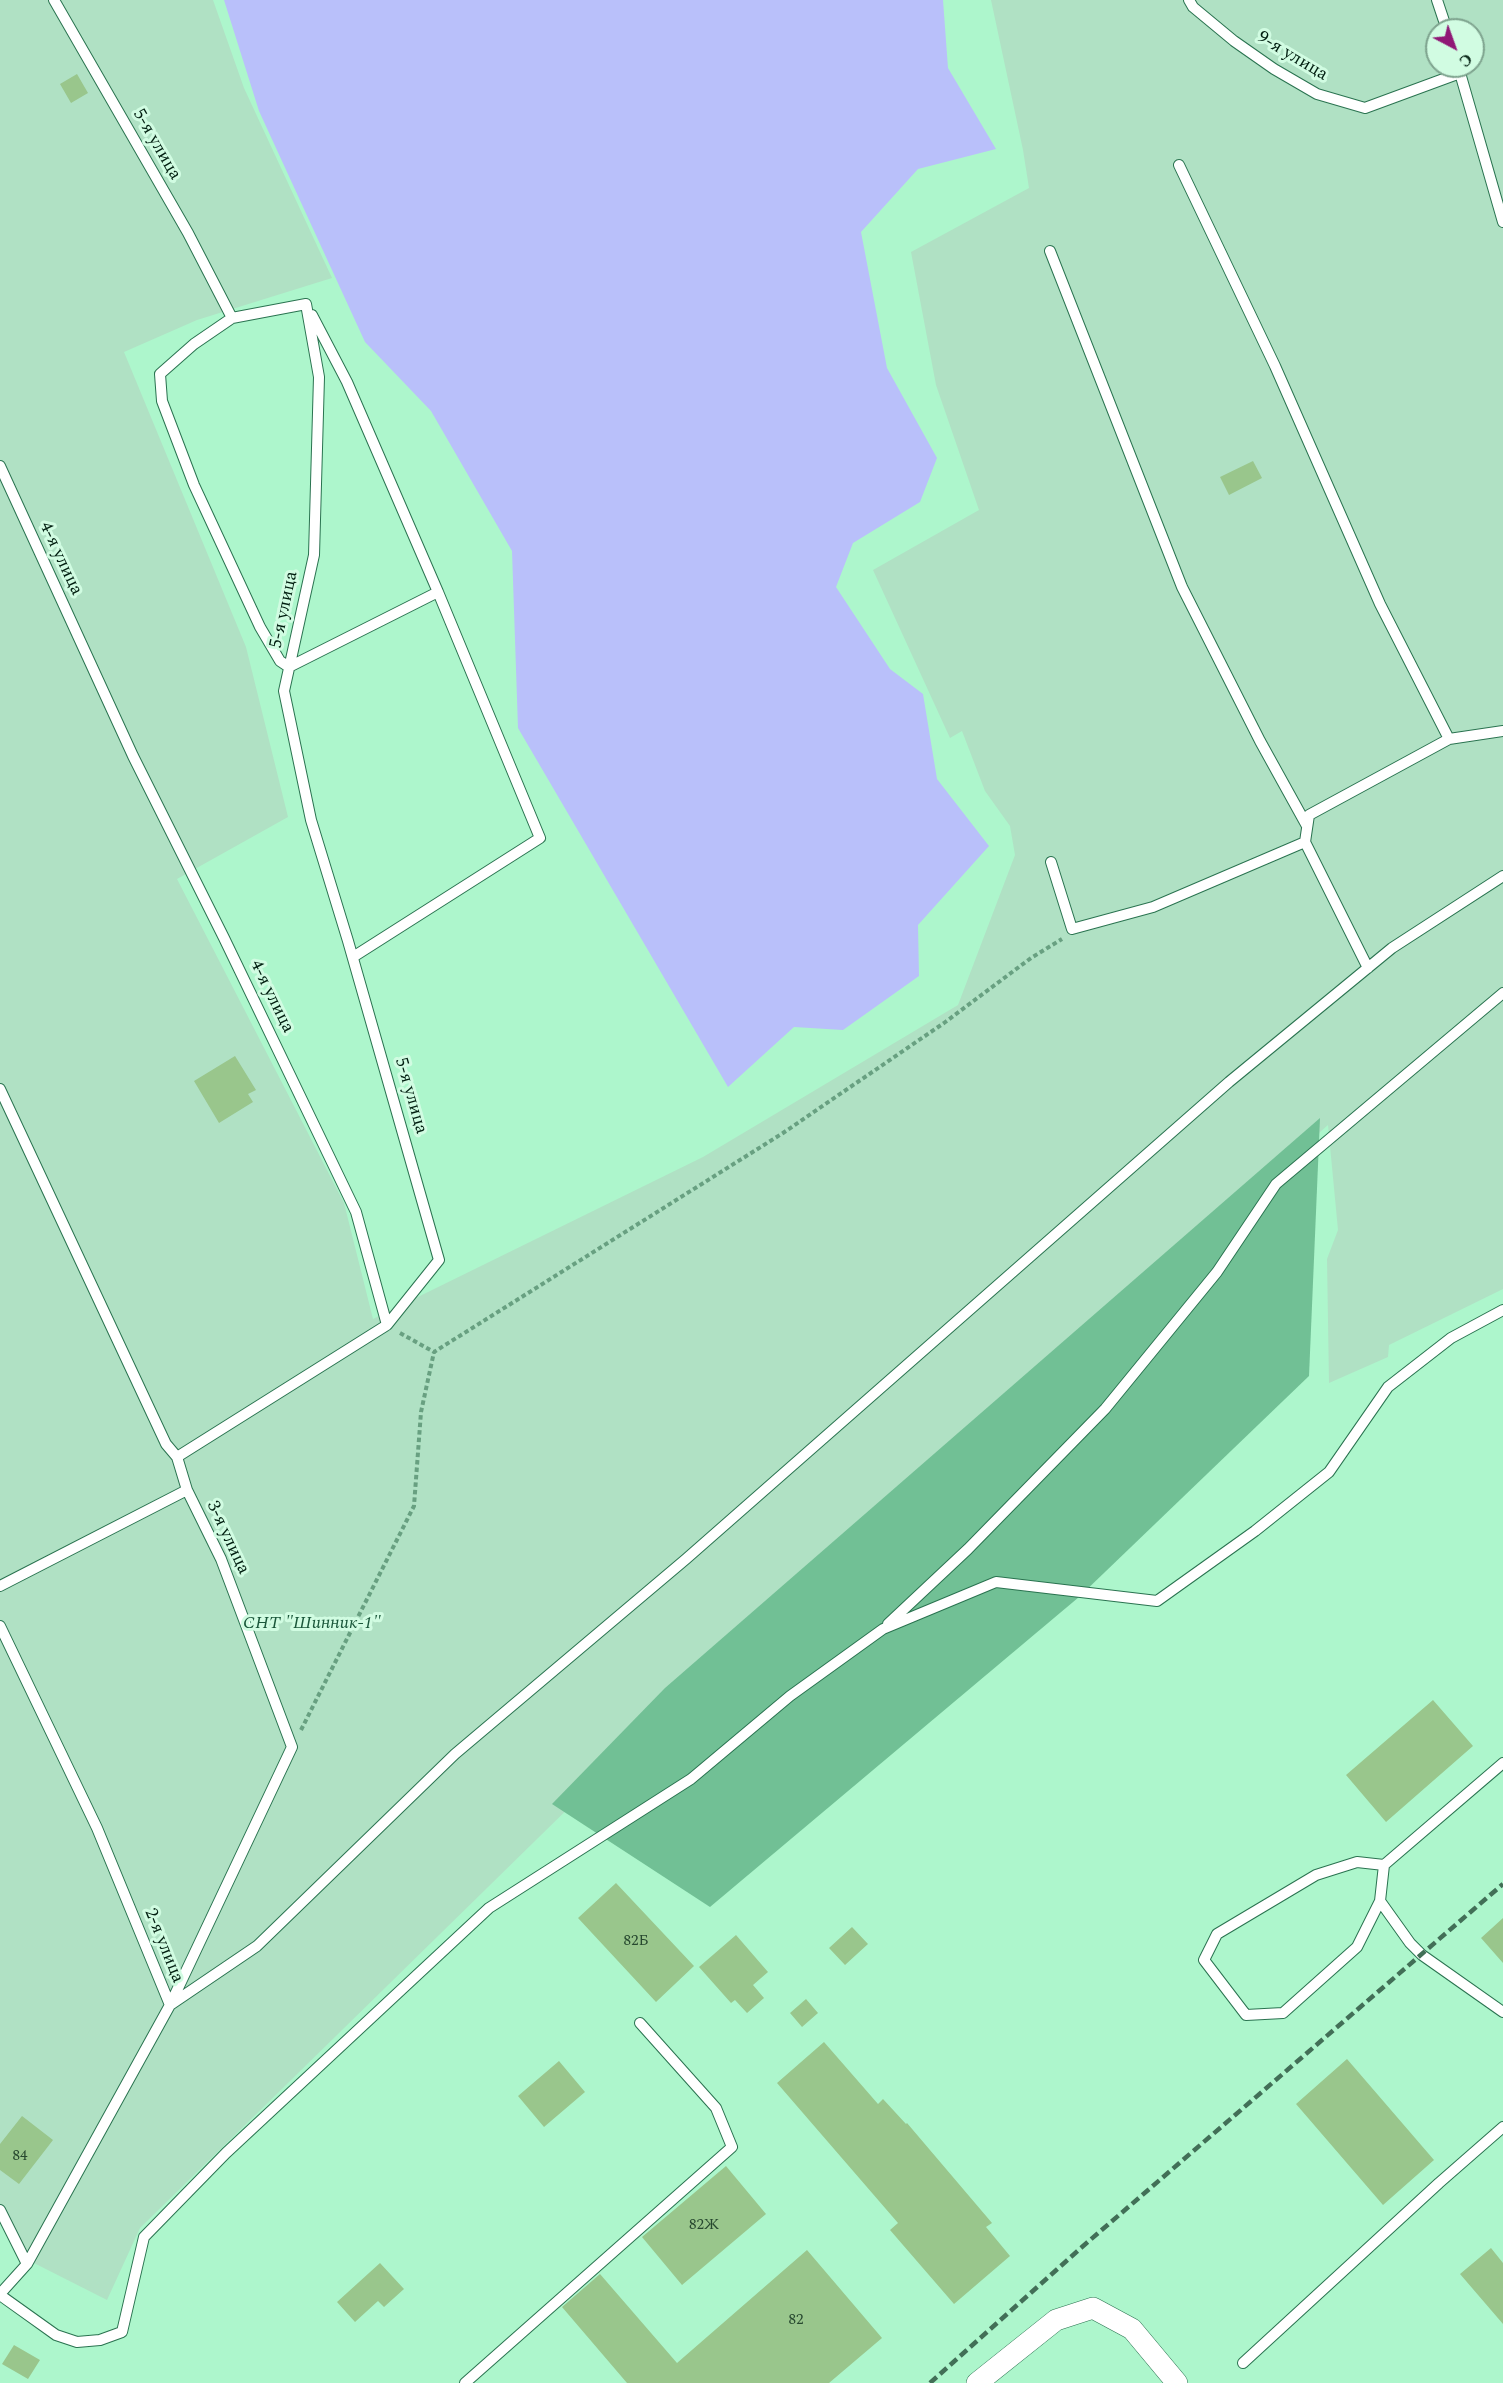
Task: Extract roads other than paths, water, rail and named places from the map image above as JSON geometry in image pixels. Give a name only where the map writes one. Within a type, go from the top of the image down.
[{"type":"street","points":[[977,2383],[1056,2320],[1094,2308],[1132,2329],[1177,2383]]},
{"type":"lane","name":"5-я улица","points":[[54,0],[188,233],[232,318]]},
{"type":"lane","name":"9-я улица","points":[[1189,0],[1193,7],[1234,41],[1274,69],[1317,94],[1365,108],[1439,78]]},
{"type":"lane","points":[[1437,0],[1443,18]]},
{"type":"lane","points":[[1461,78],[1503,222]]},
{"type":"lane","points":[[1179,165],[1275,366],[1380,604],[1449,739]]},
{"type":"lane","points":[[1050,252],[1182,587],[1260,741],[1308,826]]},
{"type":"lane","name":"5-я улица","points":[[306,304],[320,377],[314,555],[284,691],[311,820],[353,957],[439,1260],[387,1325]]},
{"type":"lane","points":[[353,957],[540,838],[438,592],[346,382],[306,304],[232,318],[194,344],[160,374],[162,401],[194,485],[260,627],[280,661],[289,667],[438,592]]},
{"type":"lane","name":"4-я улица","points":[[0,466],[133,756],[356,1212],[387,1325]]},
{"type":"lane","points":[[1368,968],[1305,842],[1309,815],[1449,739],[1503,730]]},
{"type":"lane","points":[[1051,862],[1072,929],[1153,907],[1305,842]]},
{"type":"lane","points":[[170,2006],[258,1946],[455,1754],[694,1552],[1228,1082],[1392,948],[1503,876]]},
{"type":"lane","points":[[0,2294],[56,2336],[76,2342],[100,2340],[122,2331],[144,2237],[226,2153],[489,1908],[691,1779],[790,1696],[883,1629],[968,1549],[1106,1409],[1218,1272],[1276,1184],[1503,993]]},
{"type":"lane","name":"3-я улица","points":[[0,1089],[166,1444],[177,1457],[187,1490],[221,1559],[292,1747],[170,2006]]},
{"type":"lane","points":[[883,1629],[996,1582],[1157,1601],[1255,1531],[1329,1472],[1388,1387],[1451,1338],[1503,1310]]},
{"type":"lane","points":[[177,1457],[387,1325]]},
{"type":"lane","points":[[0,1586],[187,1490]]},
{"type":"lane","name":"2-я улица","points":[[0,1626],[96,1828],[170,2006],[27,2264],[0,2294]]},
{"type":"lane","points":[[1384,1865],[1357,1862],[1316,1875],[1217,1934],[1204,1960],[1246,2015],[1283,2013],[1357,1947],[1380,1901],[1384,1865],[1503,1763]]},
{"type":"lane","points":[[1380,1901],[1410,1943],[1422,1955],[1503,2012]]},
{"type":"lane","points":[[465,2383],[732,2147],[716,2108],[640,2024]]},
{"type":"lane","points":[[1243,2363],[1503,2127]]},
{"type":"lane","points":[[0,2210],[27,2264]]},
{"type":"water","points":[[224,0],[943,0],[948,68],[996,149],[918,169],[861,232],[887,368],[937,458],[920,502],[853,543],[836,587],[890,669],[923,694],[937,779],[989,846],[918,925],[919,976],[843,1030],[794,1027],[728,1087],[518,728],[512,551],[431,411],[365,342],[259,111]]},
{"type":"railway","points":[[930,2383],[1082,2247],[1503,1884]]},
{"type":"park label","name":"СНТ \"Шинник-1\"","points":[[312,1624]]}]
